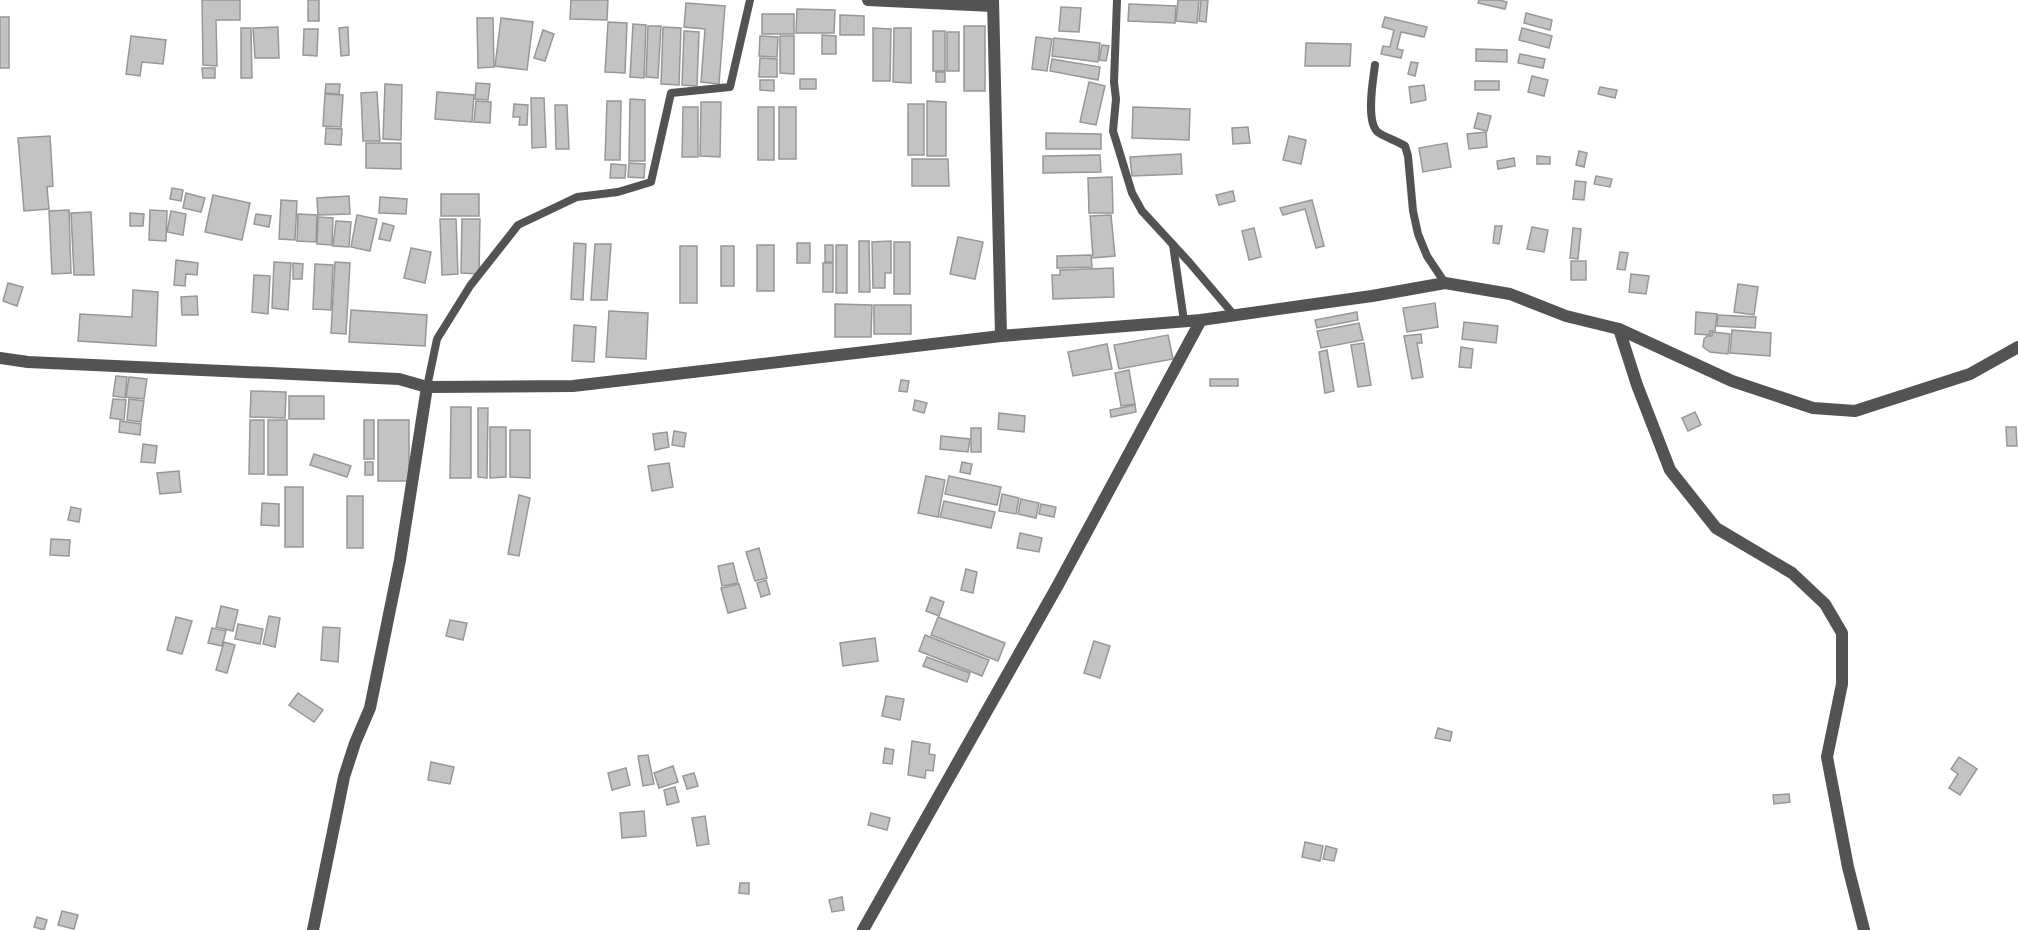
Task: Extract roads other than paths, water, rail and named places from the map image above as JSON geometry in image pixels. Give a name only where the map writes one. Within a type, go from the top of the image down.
[{"type":"street","points":[[868,0],[992,3],[1002,336]]},
{"type":"street","points":[[0,358],[28,362],[399,379],[427,387],[573,386],[1002,336],[1201,320],[1372,296],[1445,283],[1510,294],[1566,316],[1619,329],[1732,381],[1813,408],[1855,411],[1887,402],[1970,374],[2018,347]]},
{"type":"street","points":[[863,930],[1058,585],[1201,320]]},
{"type":"street","points":[[1619,329],[1637,385],[1670,470],[1716,528],[1792,573],[1825,604],[1842,633],[1842,684],[1827,757],[1848,867],[1864,930]]},
{"type":"street","points":[[313,930],[344,777],[370,708],[400,560],[427,387]]},
{"type":"lane","points":[[427,387],[436,339],[470,286],[518,225],[577,197],[618,192],[651,182],[671,93],[730,87],[750,0]]},
{"type":"lane","points":[[1118,0],[1113,131],[1132,193],[1142,211],[1233,315]]},
{"type":"lane","points":[[1375,65],[1371,101],[1372,122],[1380,134],[1405,146],[1418,234],[1427,256],[1445,283]]},
{"type":"lane","points":[[1172,244],[1184,321]]}]
